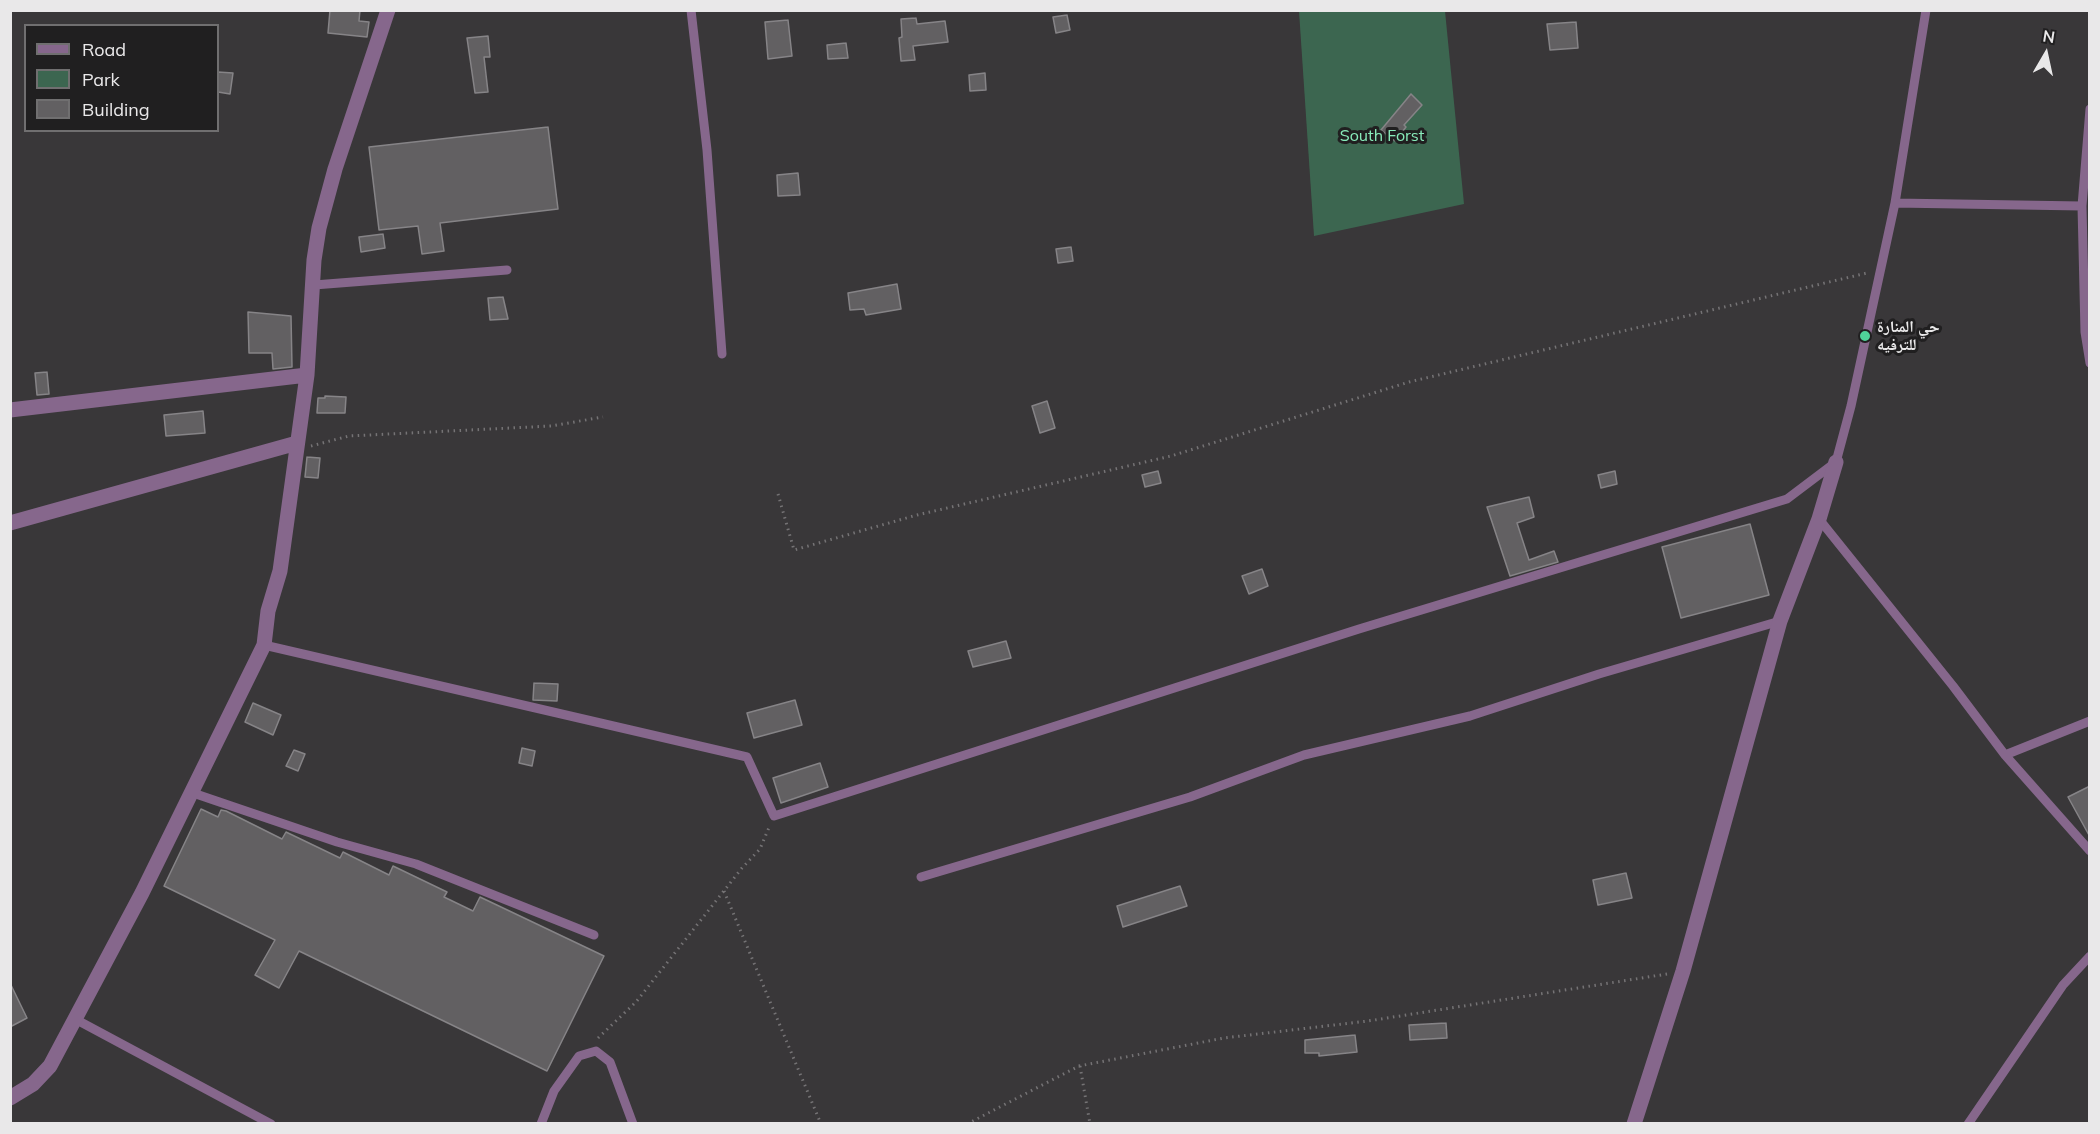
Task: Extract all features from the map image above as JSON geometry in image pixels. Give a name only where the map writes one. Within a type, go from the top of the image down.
[{"type":"street","points":[[10,1098],[33,1084],[50,1066],[193,793],[264,645],[268,611],[280,571],[307,375],[319,228],[335,169],[388,10]]},
{"type":"street","points":[[10,410],[307,375]]},
{"type":"street","points":[[10,523],[297,446]]},
{"type":"street","points":[[1634,1124],[1683,971],[1780,621],[1819,519],[1836,462]]},
{"type":"lane","points":[[691,10],[707,150],[722,354]]},
{"type":"lane","points":[[264,645],[747,757],[774,816],[1359,628],[1787,499],[1836,462],[1851,406],[1896,202],[1926,10]]},
{"type":"lane","points":[[2090,109],[2082,206],[2085,332],[2090,363]]},
{"type":"lane","points":[[1896,202],[2082,206]]},
{"type":"lane","points":[[314,285],[507,270]]},
{"type":"lane","points":[[1819,519],[1953,686],[2005,755],[2090,851]]},
{"type":"lane","points":[[921,877],[1190,798],[1304,755],[1470,716],[1599,674],[1780,621]]},
{"type":"lane","points":[[2005,755],[2090,722]]},
{"type":"lane","points":[[193,793],[337,842],[416,864],[594,935]]},
{"type":"lane","points":[[1968,1124],[2063,985],[2090,956]]},
{"type":"lane","points":[[75,1019],[271,1124]]},
{"type":"lane","points":[[541,1124],[554,1091],[579,1056],[596,1051],[610,1062],[633,1124]]},
{"type":"path","points":[[778,494],[794,550],[916,515],[1171,456],[1409,382],[1881,270]]},
{"type":"path","points":[[297,446],[350,436],[551,426],[603,417]]},
{"type":"path","points":[[579,1056],[636,1002],[760,849],[774,816]]},
{"type":"path","points":[[724,891],[821,1124]]},
{"type":"path","points":[[967,1124],[1079,1066],[1224,1038],[1368,1022],[1683,971]]},
{"type":"path","points":[[1079,1066],[1090,1124]]},
{"type":"green space","name":"South Forst","points":[[1299,11],[1445,11],[1464,204],[1314,236]]},
{"type":"building","points":[[330,10],[360,10],[359,21],[369,22],[367,37],[328,33]]},
{"type":"building","points":[[1067,15],[1070,30],[1056,33],[1053,17]]},
{"type":"building","points":[[916,18],[917,24],[945,21],[948,42],[913,46],[915,60],[901,61],[899,38],[902,37],[901,19]]},
{"type":"building","points":[[788,20],[792,56],[768,59],[765,22]]},
{"type":"building","points":[[1576,22],[1578,48],[1550,50],[1547,24]]},
{"type":"building","points":[[488,36],[490,57],[484,57],[488,92],[475,93],[467,38]]},
{"type":"building","points":[[846,43],[848,58],[828,59],[827,45]]},
{"type":"building","points":[[219,72],[233,73],[230,94],[219,92]]},
{"type":"building","points":[[985,73],[986,90],[970,91],[969,75]]},
{"type":"building","points":[[1411,94],[1422,105],[1404,125],[1406,127],[1395,141],[1381,130]]},
{"type":"building","points":[[548,127],[558,209],[440,223],[444,251],[422,254],[418,226],[379,230],[369,147]]},
{"type":"building","points":[[798,173],[800,195],[778,196],[777,175]]},
{"type":"building","points":[[383,234],[385,248],[361,252],[359,237]]},
{"type":"building","points":[[1071,247],[1073,261],[1058,263],[1056,249]]},
{"type":"building","points":[[897,284],[901,309],[866,315],[864,309],[850,310],[848,293]]},
{"type":"building","points":[[503,297],[508,319],[490,320],[488,298]]},
{"type":"building","points":[[248,312],[291,316],[292,367],[273,369],[272,353],[249,353]]},
{"type":"building","points":[[47,372],[49,394],[37,395],[35,373]]},
{"type":"building","points":[[325,396],[346,397],[345,413],[317,413],[318,398],[325,398]]},
{"type":"building","points":[[1047,401],[1055,428],[1040,433],[1032,406]]},
{"type":"building","points":[[203,411],[205,433],[166,436],[164,415]]},
{"type":"building","points":[[307,457],[320,458],[318,478],[305,477]]},
{"type":"building","points":[[1158,471],[1161,483],[1145,487],[1142,475]]},
{"type":"building","points":[[1615,471],[1617,484],[1601,488],[1598,475]]},
{"type":"building","points":[[1529,497],[1534,517],[1517,523],[1529,560],[1554,551],[1558,562],[1510,576],[1487,507]]},
{"type":"building","points":[[1750,524],[1769,595],[1681,618],[1662,547]]},
{"type":"building","points":[[1262,569],[1268,586],[1249,594],[1242,576]]},
{"type":"building","points":[[1006,641],[1011,658],[973,667],[968,651]]},
{"type":"building","points":[[534,683],[558,684],[557,701],[533,700]]},
{"type":"building","points":[[795,700],[802,725],[754,738],[747,713]]},
{"type":"building","points":[[253,703],[281,715],[273,735],[245,722]]},
{"type":"building","points":[[522,748],[535,751],[532,766],[519,763]]},
{"type":"building","points":[[294,750],[305,754],[298,771],[286,766]]},
{"type":"building","points":[[820,763],[828,787],[781,803],[773,778]]},
{"type":"building","points":[[2090,786],[2090,837],[2068,797]]},
{"type":"building","points":[[201,809],[218,817],[221,810],[226,811],[282,839],[286,832],[340,858],[343,852],[389,875],[393,866],[447,892],[444,897],[473,911],[480,897],[604,956],[547,1071],[299,951],[279,988],[255,975],[275,940],[164,886]]},
{"type":"building","points":[[1626,873],[1632,898],[1598,905],[1593,880]]},
{"type":"building","points":[[1180,886],[1187,906],[1123,927],[1117,906]]},
{"type":"building","points":[[10,983],[27,1018],[10,1027]]},
{"type":"building","points":[[1446,1023],[1447,1038],[1410,1040],[1409,1025]]},
{"type":"building","points":[[1355,1035],[1357,1052],[1319,1056],[1319,1053],[1305,1053],[1305,1040]]},
{"type":"place","name":"حي المنارة للترفيه","points":[[1865,336]]}]
